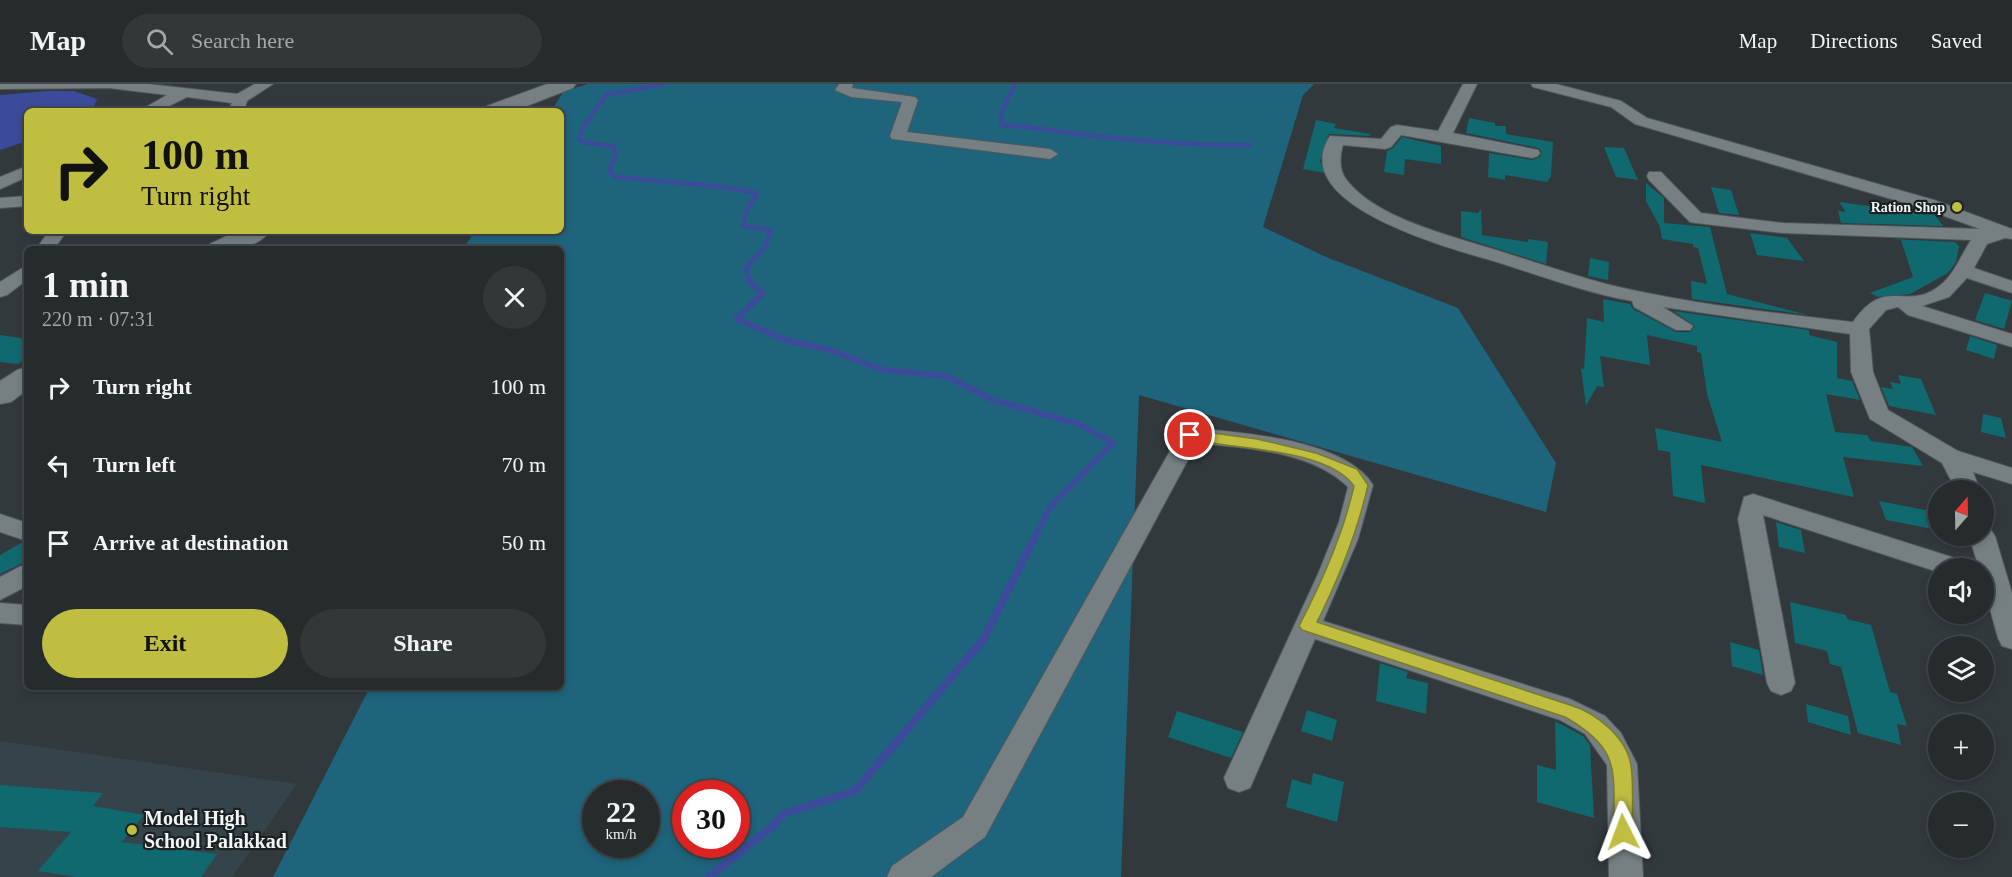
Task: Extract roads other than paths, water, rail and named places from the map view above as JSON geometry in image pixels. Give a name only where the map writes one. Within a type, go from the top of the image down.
[{"type":"main road","points":[[503,108],[566,84]]},
{"type":"main road","points":[[225,246],[251,234]]},
{"type":"main road","points":[[0,395],[24,378]]},
{"type":"street","points":[[0,85],[109,84],[186,92],[238,105],[266,84]]},
{"type":"street","points":[[846,84],[843,90],[853,94],[898,96],[910,100],[898,136],[1050,154]]},
{"type":"street","points":[[1443,136],[1470,84]]},
{"type":"street","points":[[1538,84],[1589,91],[1616,104],[1641,122],[1928,204],[2002,233]]},
{"type":"street","points":[[153,108],[186,92]]},
{"type":"street","points":[[1532,153],[1443,136],[1397,130],[1385,144],[1336,139],[1331,157],[1336,177],[1355,199],[1408,225],[1465,246],[1622,293],[1740,314],[1859,329]]},
{"type":"street","points":[[0,184],[24,172]]},
{"type":"street","points":[[1655,176],[1696,218],[1783,228],[1896,234],[2002,233]]},
{"type":"street","points":[[0,203],[24,201]]},
{"type":"street","points":[[1912,304],[1940,294],[1958,280],[1980,240],[2002,233]]},
{"type":"street","points":[[1962,270],[2012,286]]},
{"type":"street","points":[[0,291],[24,273]]},
{"type":"street","points":[[1622,293],[1683,326]]},
{"type":"street","points":[[2012,341],[1912,304],[1893,300],[1869,310],[1859,329],[1862,345],[1862,372],[1878,414],[1950,457],[2012,476]]},
{"type":"street","points":[[904,877],[974,827],[1190,435],[1239,439],[1311,456],[1352,473],[1361,485],[1354,517],[1332,575],[1239,778]]},
{"type":"street","points":[[1950,457],[1964,480]]},
{"type":"street","points":[[1781,683],[1750,519],[1753,503],[1928,560]]},
{"type":"street","points":[[0,523],[24,531]]},
{"type":"street","points":[[1985,546],[2012,638]]},
{"type":"street","points":[[0,590],[24,575]]},
{"type":"street","points":[[0,613],[24,615]]},
{"type":"street","points":[[1307,626],[1570,711],[1595,726],[1610,742],[1622,764],[1626,877]]},
{"type":"water","points":[[74,91],[97,99],[93,108],[24,108],[24,142],[0,150],[0,95]]},
{"type":"waterway","points":[[664,84],[606,95],[584,126],[579,139],[587,143],[613,146],[616,153],[609,172],[616,177],[724,187],[757,193],[746,212],[743,226],[771,230],[765,247],[746,268],[750,282]]},
{"type":"waterway","points":[[1015,84],[1002,111],[1001,125],[1160,142],[1250,145]]},
{"type":"waterway","points":[[750,282],[763,293],[737,319],[786,340],[830,350],[883,370],[946,376],[993,400],[1079,424],[1113,443],[1051,506],[1033,541]]},
{"type":"waterway","points":[[709,877],[773,826],[783,814],[855,791],[983,640],[1034,539]]},
{"type":"place","name":"Ration Shop","points":[[1957,207]]},
{"type":"place","name":"Model High School Palakkad","points":[[132,830]]}]
